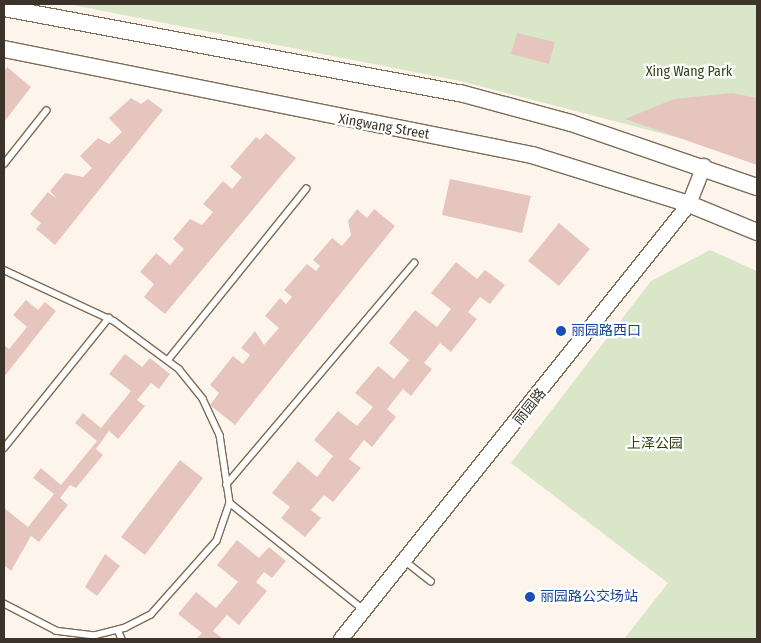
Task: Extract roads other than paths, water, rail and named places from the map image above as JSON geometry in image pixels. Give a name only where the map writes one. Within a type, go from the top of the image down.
[{"type":"main road","points":[[4,8],[42,10],[460,93],[571,123],[704,166],[757,187]]},
{"type":"main road","name":"Xingwang Street","points":[[4,49],[532,155],[690,204],[757,232]]},
{"type":"street","name":"丽园路","points":[[341,639],[690,204],[704,166]]},
{"type":"lane","points":[[4,164],[46,111]]},
{"type":"lane","points":[[168,360],[306,189]]},
{"type":"lane","points":[[226,485],[414,263]]},
{"type":"lane","points":[[4,270],[109,318],[168,360],[203,398],[220,435],[230,503],[217,541],[151,615],[118,630],[95,636],[56,631],[4,604]]},
{"type":"lane","points":[[4,448],[109,318]]},
{"type":"lane","points":[[230,503],[364,610]]},
{"type":"lane","points":[[405,561],[431,582]]},
{"type":"lane","points":[[118,630],[122,639]]},
{"type":"place","name":"丽园路西口","points":[[561,331]]},
{"type":"place","name":"丽园路公交场站","points":[[530,597]]},
{"type":"park label","name":"Xing Wang Park","points":[[689,72]]},
{"type":"park label","name":"上泽公园","points":[[655,444]]}]
